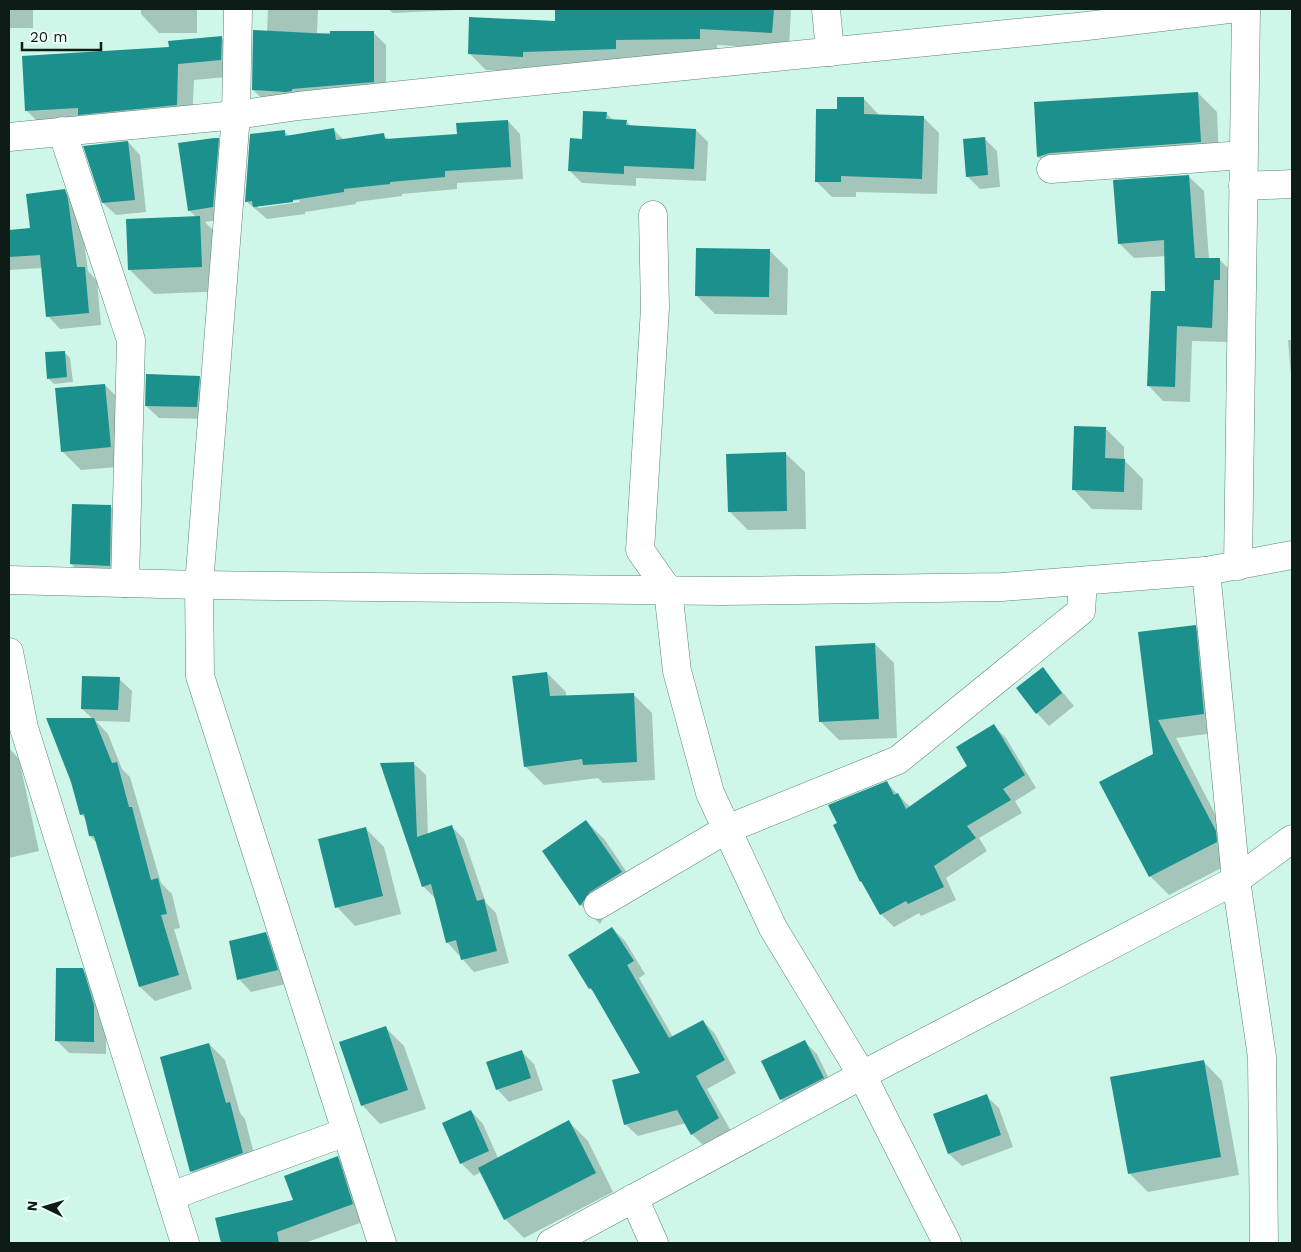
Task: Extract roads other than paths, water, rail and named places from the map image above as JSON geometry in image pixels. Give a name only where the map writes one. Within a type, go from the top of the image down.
[{"type":"street","points":[[238,9],[236,115],[199,585],[200,676],[382,1243]]},
{"type":"street","points":[[826,9],[830,52]]},
{"type":"street","points":[[9,137],[1087,26],[1229,9]]},
{"type":"street","points":[[1238,566],[1246,9]]},
{"type":"street","points":[[62,132],[131,340],[125,583]]},
{"type":"street","points":[[1051,169],[1243,155]]},
{"type":"street","points":[[1243,186],[1292,184]]},
{"type":"street","points":[[653,215],[655,308],[640,550],[668,590],[677,671],[710,793],[773,928],[862,1075],[947,1243]]},
{"type":"street","points":[[9,580],[199,585],[668,590],[1002,587],[1206,571],[1292,555]]},
{"type":"street","points":[[1238,566],[1292,563]]},
{"type":"street","points":[[1206,571],[1236,880],[1262,1057],[1264,1243]]},
{"type":"street","points":[[598,905],[727,829],[898,760],[1081,611],[1083,581]]},
{"type":"street","points":[[9,652],[24,728],[186,1243]]},
{"type":"street","points":[[551,1243],[862,1075],[1236,880],[1292,839]]},
{"type":"street","points":[[171,1196],[346,1132]]},
{"type":"street","points":[[634,1198],[654,1243]]}]
